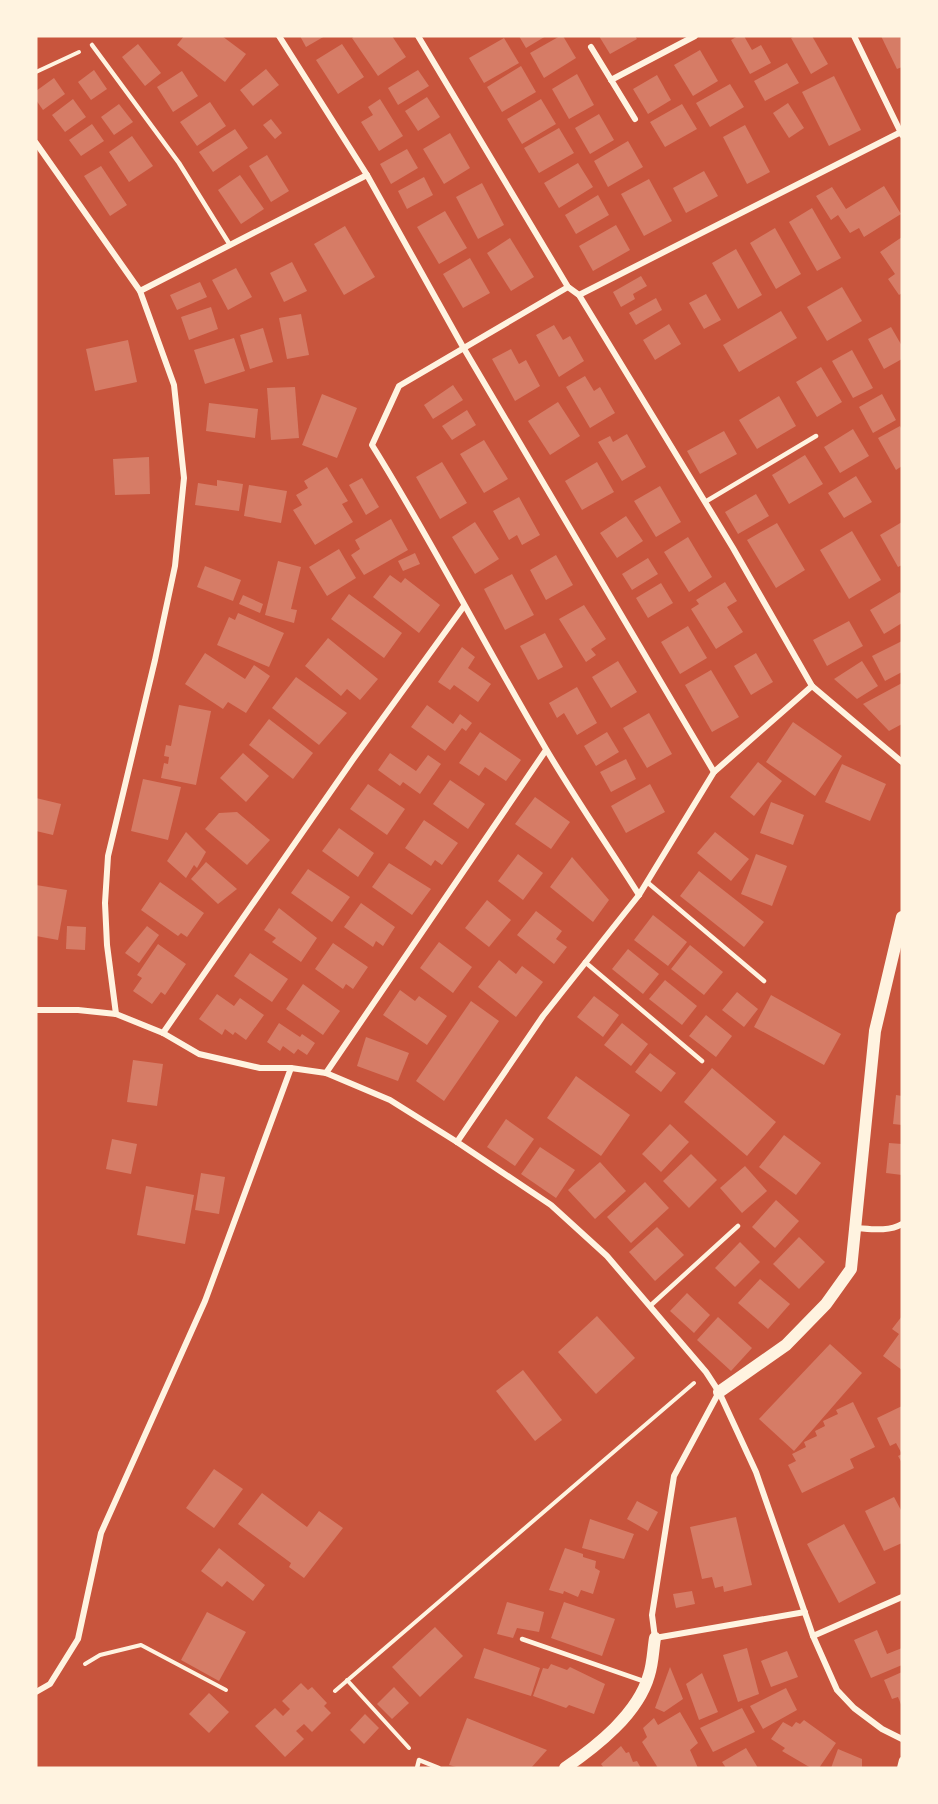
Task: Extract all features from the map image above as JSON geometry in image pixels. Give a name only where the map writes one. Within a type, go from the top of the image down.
[{"type":"main road","points":[[719,1392],[786,1345],[826,1304],[851,1269],[874,1031],[902,917]]},
{"type":"main road","points":[[565,1768],[589,1751],[622,1721],[636,1702],[649,1676],[655,1638]]},
{"type":"street","points":[[279,36],[366,175],[463,347],[714,772]]},
{"type":"street","points":[[418,36],[568,287],[579,295],[705,502],[812,686],[902,762]]},
{"type":"street","points":[[611,80],[695,36]]},
{"type":"street","points":[[579,295],[901,134],[854,36]]},
{"type":"street","points":[[591,46],[635,119]]},
{"type":"street","points":[[36,143],[140,291],[174,385],[184,478],[173,576],[108,856],[105,903],[107,945],[116,1014]]},
{"type":"street","points":[[140,291],[366,175]]},
{"type":"street","points":[[568,287],[399,386],[372,444],[414,512],[464,606],[546,750],[639,895]]},
{"type":"street","points":[[163,1033],[354,758],[464,606]]},
{"type":"street","points":[[457,1142],[543,1016],[639,895],[714,772],[812,686]]},
{"type":"street","points":[[326,1073],[546,750]]},
{"type":"street","points":[[36,1010],[78,1010],[116,1014],[163,1033],[199,1054],[260,1068],[291,1068],[326,1073],[390,1100],[550,1205],[607,1256],[706,1372],[719,1392],[756,1472],[813,1636],[837,1690],[855,1708],[882,1729],[902,1738]]},
{"type":"street","points":[[36,1692],[50,1684],[78,1640],[101,1533],[206,1301],[291,1068]]},
{"type":"street","points":[[856,1228],[884,1229],[902,1224]]},
{"type":"street","points":[[719,1392],[674,1476],[652,1615],[655,1638],[805,1612]]},
{"type":"street","points":[[813,1636],[902,1597]]},
{"type":"street","points":[[900,1768],[902,1760]]},
{"type":"lane","points":[[92,45],[179,163],[230,245]]},
{"type":"lane","points":[[705,502],[816,436]]},
{"type":"lane","points":[[647,882],[764,981]]},
{"type":"lane","points":[[585,962],[702,1061]]},
{"type":"lane","points":[[650,1306],[738,1226]]},
{"type":"lane","points":[[522,1638],[646,1683]]},
{"type":"lane","points":[[417,1768],[419,1760],[439,1768]]},
{"type":"path","points":[[36,72],[92,45]]},
{"type":"path","points":[[335,1691],[706,1372]]},
{"type":"path","points":[[50,1684],[100,1655],[141,1645],[226,1690]]},
{"type":"path","points":[[347,1680],[419,1760]]},
{"type":"building","points":[[184,36],[222,36],[246,54],[225,82],[177,45]]},
{"type":"building","points":[[300,36],[325,36],[306,47]]},
{"type":"building","points":[[355,36],[392,36],[406,57],[378,76],[352,38]]},
{"type":"building","points":[[519,36],[546,36],[526,48]]},
{"type":"building","points":[[563,36],[576,58],[544,78],[530,53]]},
{"type":"building","points":[[599,36],[635,36],[637,39],[610,54]]},
{"type":"building","points":[[744,36],[752,50],[761,45],[771,63],[750,74],[731,40]]},
{"type":"building","points":[[812,36],[828,64],[811,74],[791,38]]},
{"type":"building","points":[[881,36],[902,36],[902,67],[897,69]]},
{"type":"building","points":[[504,38],[519,63],[484,83],[469,58]]},
{"type":"building","points":[[138,44],[161,73],[145,86],[122,57]]},
{"type":"building","points":[[342,44],[364,77],[338,94],[316,60]]},
{"type":"building","points":[[700,50],[718,81],[693,96],[674,65]]},
{"type":"building","points":[[787,63],[799,83],[765,101],[754,81]]},
{"type":"building","points":[[521,66],[536,92],[502,112],[487,87]]},
{"type":"building","points":[[266,69],[279,85],[253,106],[240,90]]},
{"type":"building","points":[[94,70],[107,89],[91,100],[78,82]]},
{"type":"building","points":[[418,70],[429,86],[398,105],[388,88]]},
{"type":"building","points":[[182,71],[198,96],[173,112],[157,87]]},
{"type":"building","points":[[577,74],[594,105],[569,119],[552,89]]},
{"type":"building","points":[[657,75],[671,100],[648,114],[633,89]]},
{"type":"building","points":[[834,76],[861,130],[829,146],[802,92]]},
{"type":"building","points":[[54,78],[65,94],[43,110],[36,100],[36,91]]},
{"type":"building","points":[[730,84],[744,107],[710,127],[696,103]]},
{"type":"building","points":[[427,97],[440,117],[418,131],[405,111]]},
{"type":"building","points":[[73,99],[86,117],[65,132],[52,115]]},
{"type":"building","points":[[380,99],[403,136],[379,151],[361,122],[373,115],[368,107]]},
{"type":"building","points":[[541,99],[556,124],[522,144],[507,119]]},
{"type":"building","points":[[210,102],[226,126],[197,146],[180,122]]},
{"type":"building","points":[[788,103],[804,128],[789,138],[773,113]]},
{"type":"building","points":[[119,104],[133,122],[114,135],[101,117]]},
{"type":"building","points":[[682,104],[697,129],[665,147],[650,122]]},
{"type":"building","points":[[599,114],[614,140],[590,154],[575,128]]},
{"type":"building","points":[[271,119],[282,133],[275,139],[263,125]]},
{"type":"building","points":[[92,124],[104,141],[81,156],[69,140]]},
{"type":"building","points":[[745,125],[770,172],[747,184],[723,137]]},
{"type":"building","points":[[559,128],[574,153],[539,173],[524,148]]},
{"type":"building","points":[[235,129],[248,148],[213,172],[199,152]]},
{"type":"building","points":[[450,133],[470,168],[444,184],[423,149]]},
{"type":"building","points":[[132,136],[153,166],[129,182],[109,152]]},
{"type":"building","points":[[628,141],[643,167],[608,187],[594,161]]},
{"type":"building","points":[[407,149],[418,168],[391,184],[380,164]]},
{"type":"building","points":[[267,155],[289,191],[271,202],[249,166]]},
{"type":"building","points":[[578,163],[593,187],[559,208],[544,183]]},
{"type":"building","points":[[101,166],[127,205],[110,216],[84,176]]},
{"type":"building","points":[[704,171],[718,196],[686,213],[673,188]]},
{"type":"building","points":[[240,175],[264,209],[241,224],[218,190]]},
{"type":"building","points":[[424,177],[433,195],[407,209],[398,191]]},
{"type":"building","points":[[649,179],[672,221],[644,236],[621,194]]},
{"type":"building","points":[[482,183],[504,225],[478,239],[456,197]]},
{"type":"building","points":[[884,186],[901,214],[864,237],[859,228],[850,233],[838,215],[831,220],[816,196],[832,187],[846,209]]},
{"type":"building","points":[[598,195],[609,215],[576,234],[565,215]]},
{"type":"building","points":[[812,208],[841,258],[817,271],[789,222]]},
{"type":"building","points":[[445,211],[467,248],[439,264],[417,227]]},
{"type":"building","points":[[616,225],[630,250],[593,271],[579,246]]},
{"type":"building","points":[[345,226],[375,277],[344,295],[314,244]]},
{"type":"building","points":[[775,228],[801,274],[776,289],[750,243]]},
{"type":"building","points":[[902,237],[902,293],[899,295],[888,279],[895,274],[880,252]]},
{"type":"building","points":[[510,238],[534,277],[511,291],[487,253]]},
{"type":"building","points":[[736,249],[762,295],[738,309],[712,263]]},
{"type":"building","points":[[470,258],[490,293],[463,308],[443,274]]},
{"type":"building","points":[[292,262],[307,291],[284,302],[270,273]]},
{"type":"building","points":[[236,268],[252,297],[228,310],[212,280]]},
{"type":"building","points":[[641,276],[647,286],[633,294],[635,299],[621,307],[613,292]]},
{"type":"building","points":[[200,282],[207,297],[177,310],[170,295]]},
{"type":"building","points":[[842,287],[862,321],[827,341],[807,307]]},
{"type":"building","points":[[706,294],[721,320],[704,329],[689,303]]},
{"type":"building","points":[[656,298],[662,310],[636,325],[629,313]]},
{"type":"building","points":[[211,307],[218,329],[189,340],[181,317]]},
{"type":"building","points":[[781,311],[797,338],[739,372],[723,345]]},
{"type":"building","points":[[301,314],[309,355],[287,359],[279,318]]},
{"type":"building","points":[[669,324],[681,344],[655,360],[643,340]]},
{"type":"building","points":[[554,325],[563,340],[570,336],[584,361],[559,377],[536,335]]},
{"type":"building","points":[[891,327],[902,346],[902,359],[884,369],[868,339]]},
{"type":"building","points":[[263,328],[273,362],[250,369],[240,335]]},
{"type":"building","points":[[234,338],[245,371],[205,384],[194,350]]},
{"type":"building","points":[[128,340],[137,382],[95,391],[86,349]]},
{"type":"building","points":[[511,349],[519,364],[526,360],[540,386],[515,401],[492,359]]},
{"type":"building","points":[[852,350],[873,388],[853,398],[832,361]]},
{"type":"building","points":[[821,367],[842,402],[817,417],[796,382]]},
{"type":"building","points":[[585,376],[594,391],[600,387],[615,413],[590,428],[566,387]]},
{"type":"building","points":[[453,385],[463,400],[433,419],[424,405]]},
{"type":"building","points":[[295,387],[299,438],[271,440],[267,388]]},
{"type":"building","points":[[322,394],[357,408],[337,458],[302,445]]},
{"type":"building","points":[[882,394],[896,420],[873,433],[859,407]]},
{"type":"building","points":[[779,396],[796,426],[757,449],[739,420]]},
{"type":"building","points":[[558,402],[580,436],[550,455],[528,421]]},
{"type":"building","points":[[209,403],[258,409],[255,438],[206,431]]},
{"type":"building","points":[[467,410],[476,425],[452,440],[442,426]]},
{"type":"building","points":[[900,426],[902,466],[896,470],[878,438]]},
{"type":"building","points":[[853,429],[869,456],[840,473],[824,447]]},
{"type":"building","points":[[724,431],[737,454],[700,474],[687,451]]},
{"type":"building","points":[[627,434],[646,467],[622,481],[598,442],[610,436],[613,442]]},
{"type":"building","points":[[484,440],[508,479],[484,493],[460,454]]},
{"type":"building","points":[[805,455],[823,484],[789,504],[772,475]]},
{"type":"building","points":[[149,457],[150,494],[115,495],[113,459]]},
{"type":"building","points":[[442,462],[467,503],[440,519],[416,477]]},
{"type":"building","points":[[597,462],[614,492],[582,510],[565,481]]},
{"type":"building","points":[[327,467],[348,501],[342,504],[353,522],[315,545],[293,510],[302,505],[296,495],[308,488],[304,481]]},
{"type":"building","points":[[856,476],[872,502],[844,518],[828,493]]},
{"type":"building","points":[[362,478],[379,507],[366,515],[349,485]]},
{"type":"building","points":[[217,480],[243,484],[239,511],[195,505],[198,483],[217,486]]},
{"type":"building","points":[[249,485],[287,491],[281,523],[244,516]]},
{"type":"building","points":[[660,486],[681,522],[656,537],[634,501]]},
{"type":"building","points":[[756,494],[769,516],[738,534],[725,512]]},
{"type":"building","points":[[519,497],[540,535],[522,545],[517,535],[509,540],[493,511]]},
{"type":"building","points":[[626,516],[643,541],[617,558],[600,533]]},
{"type":"building","points":[[391,519],[408,550],[364,575],[351,555],[360,549],[355,540]]},
{"type":"building","points":[[475,522],[499,559],[475,574],[452,537]]},
{"type":"building","points":[[902,522],[902,565],[898,567],[880,535]]},
{"type":"building","points":[[777,523],[805,570],[776,588],[747,540]]},
{"type":"building","points":[[852,531],[881,580],[849,599],[820,550]]},
{"type":"building","points":[[688,537],[712,577],[689,592],[664,552]]},
{"type":"building","points":[[339,549],[356,578],[327,596],[309,567]]},
{"type":"building","points":[[415,553],[420,564],[403,571],[398,561]]},
{"type":"building","points":[[556,555],[573,585],[546,600],[530,570]]},
{"type":"building","points":[[648,558],[658,574],[632,590],[622,574]]},
{"type":"building","points":[[278,561],[301,567],[291,609],[297,610],[294,623],[265,615]]},
{"type":"building","points":[[205,566],[241,580],[233,601],[197,587]]},
{"type":"building","points":[[512,574],[534,615],[505,630],[484,589]]},
{"type":"building","points":[[390,575],[401,583],[405,578],[440,605],[419,633],[373,597]]},
{"type":"building","points":[[725,582],[737,601],[727,607],[743,632],[716,649],[691,609],[699,604],[696,600]]},
{"type":"building","points":[[661,583],[673,603],[648,618],[636,598]]},
{"type":"building","points":[[900,592],[902,595],[902,623],[884,634],[870,610]]},
{"type":"building","points":[[349,594],[402,633],[384,658],[331,619]]},
{"type":"building","points":[[243,595],[263,604],[260,613],[239,604]]},
{"type":"building","points":[[584,605],[606,639],[591,649],[596,655],[586,662],[559,619]]},
{"type":"building","points":[[238,613],[284,633],[269,667],[217,645],[229,617],[235,620]]},
{"type":"building","points":[[849,621],[863,646],[827,666],[813,640]]},
{"type":"building","points":[[688,626],[707,658],[680,674],[661,642]]},
{"type":"building","points":[[545,633],[563,667],[538,680],[520,646]]},
{"type":"building","points":[[328,638],[378,679],[360,700],[347,689],[341,696],[305,666]]},
{"type":"building","points":[[902,641],[902,672],[885,681],[872,656]]},
{"type":"building","points":[[462,647],[475,657],[468,668],[491,684],[478,702],[454,685],[450,690],[438,682]]},
{"type":"building","points":[[205,653],[245,679],[254,665],[270,676],[246,713],[228,702],[223,709],[185,684]]},
{"type":"building","points":[[756,653],[773,682],[751,695],[734,666]]},
{"type":"building","points":[[618,661],[637,692],[611,708],[592,677]]},
{"type":"building","points":[[862,661],[878,686],[857,699],[834,679]]},
{"type":"building","points":[[711,670],[739,717],[712,732],[685,685]]},
{"type":"building","points":[[296,677],[347,713],[319,745],[272,708]]},
{"type":"building","points":[[902,683],[902,724],[889,731],[863,704]]},
{"type":"building","points":[[577,687],[597,723],[577,735],[564,713],[557,718],[549,703]]},
{"type":"building","points":[[179,705],[211,711],[196,785],[161,778],[164,763],[168,764],[169,757],[164,756],[166,745],[171,746]]},
{"type":"building","points":[[427,705],[453,724],[460,714],[472,723],[466,731],[462,728],[445,751],[411,727]]},
{"type":"building","points":[[649,713],[672,754],[647,768],[623,728]]},
{"type":"building","points":[[269,719],[313,753],[293,779],[249,745]]},
{"type":"building","points":[[793,722],[842,756],[815,796],[766,762]]},
{"type":"building","points":[[480,732],[521,760],[506,781],[485,767],[479,776],[459,763]]},
{"type":"building","points":[[607,732],[619,752],[596,766],[584,746]]},
{"type":"building","points":[[243,753],[269,776],[246,802],[220,778]]},
{"type":"building","points":[[390,753],[416,771],[428,755],[441,764],[420,794],[403,782],[400,786],[378,770]]},
{"type":"building","points":[[626,759],[636,779],[611,792],[600,772]]},
{"type":"building","points":[[758,762],[782,781],[754,816],[730,797]]},
{"type":"building","points":[[842,764],[886,784],[870,821],[825,802]]},
{"type":"building","points":[[143,779],[181,787],[168,840],[131,831]]},
{"type":"building","points":[[450,780],[485,804],[468,829],[433,804]]},
{"type":"building","points":[[368,784],[405,809],[387,835],[350,809]]},
{"type":"building","points":[[650,784],[665,812],[626,833],[611,806]]},
{"type":"building","points":[[535,797],[570,822],[551,849],[515,824]]},
{"type":"building","points":[[36,798],[61,804],[53,835],[36,831]]},
{"type":"building","points":[[771,802],[804,815],[793,845],[760,833]]},
{"type":"building","points":[[237,812],[270,840],[247,865],[205,829],[219,813]]},
{"type":"building","points":[[424,820],[458,843],[442,865],[435,860],[431,866],[405,848]]},
{"type":"building","points":[[339,828],[374,853],[358,877],[322,851]]},
{"type":"building","points":[[186,832],[206,852],[197,868],[194,865],[186,878],[167,861]]},
{"type":"building","points":[[715,832],[749,859],[731,881],[697,853]]},
{"type":"building","points":[[518,854],[543,873],[523,900],[498,881]]},
{"type":"building","points":[[756,854],[787,866],[772,906],[741,894]]},
{"type":"building","points":[[572,857],[609,900],[593,922],[550,887]]},
{"type":"building","points":[[206,862],[237,889],[218,904],[191,879]]},
{"type":"building","points":[[389,863],[431,889],[412,915],[372,887]]},
{"type":"building","points":[[308,869],[350,897],[332,922],[291,893]]},
{"type":"building","points":[[699,871],[764,922],[744,947],[680,896]]},
{"type":"building","points":[[160,882],[204,913],[187,937],[181,933],[178,936],[141,910]]},
{"type":"building","points":[[36,885],[67,890],[58,940],[36,936]]},
{"type":"building","points":[[487,900],[511,920],[489,947],[465,928]]},
{"type":"building","points":[[361,903],[395,927],[383,946],[376,941],[373,947],[344,927]]},
{"type":"building","points":[[279,908],[317,938],[301,962],[272,942],[276,938],[264,930]]},
{"type":"building","points":[[536,911],[562,931],[556,939],[567,947],[554,964],[517,935]]},
{"type":"building","points":[[653,915],[687,942],[668,966],[634,940]]},
{"type":"building","points":[[67,926],[86,927],[85,950],[66,949]]},
{"type":"building","points":[[147,926],[159,935],[139,963],[125,953]]},
{"type":"building","points":[[439,942],[472,967],[453,993],[420,968]]},
{"type":"building","points":[[333,943],[368,967],[353,989],[346,984],[343,989],[315,969]]},
{"type":"building","points":[[158,944],[186,964],[165,995],[161,992],[152,1004],[133,991],[142,978],[137,975]]},
{"type":"building","points":[[690,945],[723,972],[704,995],[671,969]]},
{"type":"building","points":[[628,949],[659,974],[643,994],[612,969]]},
{"type":"building","points":[[250,953],[288,979],[272,1002],[234,976]]},
{"type":"building","points":[[499,960],[516,974],[522,966],[543,982],[516,1017],[478,987]]},
{"type":"building","points":[[665,980],[697,1006],[682,1025],[649,999]]},
{"type":"building","points":[[303,984],[340,1011],[323,1035],[286,1009]]},
{"type":"building","points":[[400,990],[415,1001],[419,996],[447,1016],[427,1045],[383,1015]]},
{"type":"building","points":[[737,992],[758,1009],[744,1027],[722,1010]]},
{"type":"building","points":[[217,994],[234,1006],[240,998],[264,1015],[246,1040],[235,1032],[233,1035],[225,1029],[222,1035],[199,1019]]},
{"type":"building","points":[[771,995],[841,1034],[824,1065],[754,1027]]},
{"type":"building","points":[[594,996],[619,1015],[603,1037],[577,1017]]},
{"type":"building","points":[[471,1001],[499,1021],[444,1101],[416,1081]]},
{"type":"building","points":[[706,1015],[732,1036],[716,1057],[689,1036]]},
{"type":"building","points":[[279,1023],[300,1037],[302,1034],[315,1043],[307,1055],[298,1049],[294,1054],[283,1046],[280,1051],[267,1042]]},
{"type":"building","points":[[622,1023],[648,1044],[631,1066],[604,1045]]},
{"type":"building","points":[[366,1037],[409,1053],[398,1081],[357,1066]]},
{"type":"building","points":[[650,1053],[676,1073],[661,1092],[635,1072]]},
{"type":"building","points":[[133,1060],[163,1064],[157,1106],[127,1102]]},
{"type":"building","points":[[712,1068],[776,1122],[747,1156],[684,1102]]},
{"type":"building","points":[[576,1076],[630,1115],[601,1156],[547,1118]]},
{"type":"building","points":[[896,1095],[902,1096],[902,1125],[893,1124]]},
{"type":"building","points":[[506,1119],[534,1139],[515,1166],[487,1147]]},
{"type":"building","points":[[670,1124],[689,1142],[661,1172],[642,1154]]},
{"type":"building","points":[[784,1135],[821,1163],[796,1195],[759,1167]]},
{"type":"building","points":[[112,1139],[137,1144],[131,1174],[106,1169]]},
{"type":"building","points":[[889,1143],[902,1144],[902,1175],[886,1173]]},
{"type":"building","points":[[540,1147],[575,1170],[556,1198],[521,1174]]},
{"type":"building","points":[[691,1154],[717,1180],[689,1208],[663,1181]]},
{"type":"building","points":[[600,1162],[626,1191],[595,1219],[568,1190]]},
{"type":"building","points":[[745,1166],[767,1191],[742,1213],[720,1188]]},
{"type":"building","points":[[201,1173],[225,1177],[219,1214],[195,1210]]},
{"type":"building","points":[[645,1182],[669,1208],[631,1243],[607,1217]]},
{"type":"building","points":[[146,1186],[194,1195],[185,1244],[137,1235]]},
{"type":"building","points":[[776,1200],[799,1221],[775,1248],[752,1227]]},
{"type":"building","points":[[657,1227],[684,1255],[655,1281],[629,1252]]},
{"type":"building","points":[[799,1237],[825,1262],[799,1289],[773,1264]]},
{"type":"building","points":[[740,1242],[760,1262],[735,1287],[715,1268]]},
{"type":"building","points":[[760,1279],[790,1304],[768,1329],[738,1303]]},
{"type":"building","points":[[687,1293],[710,1315],[694,1333],[670,1311]]},
{"type":"building","points":[[597,1316],[635,1358],[596,1394],[558,1352]]},
{"type":"building","points":[[902,1316],[902,1370],[883,1356],[899,1334],[892,1329]]},
{"type":"building","points":[[718,1317],[752,1348],[731,1371],[697,1340]]},
{"type":"building","points":[[830,1344],[862,1373],[794,1451],[759,1419]]},
{"type":"building","points":[[523,1370],[562,1420],[535,1441],[496,1391]]},
{"type":"building","points":[[853,1402],[875,1447],[850,1459],[854,1468],[802,1493],[788,1465],[796,1461],[792,1454],[806,1447],[804,1442],[817,1436],[815,1431],[825,1426],[823,1421],[838,1414],[836,1410]]},
{"type":"building","points":[[902,1406],[902,1454],[896,1443],[890,1446],[877,1418]]},
{"type":"building","points":[[214,1469],[243,1489],[214,1528],[186,1508]]},
{"type":"building","points":[[262,1493],[307,1527],[319,1511],[343,1528],[304,1578],[289,1567],[291,1563],[238,1524]]},
{"type":"building","points":[[894,1497],[902,1512],[902,1543],[884,1551],[865,1511]]},
{"type":"building","points":[[637,1501],[658,1512],[648,1531],[627,1519]]},
{"type":"building","points":[[736,1517],[752,1585],[724,1592],[723,1586],[715,1588],[712,1577],[702,1579],[690,1527]]},
{"type":"building","points":[[590,1519],[634,1534],[624,1559],[582,1548]]},
{"type":"building","points":[[844,1524],[876,1583],[839,1603],[807,1544]]},
{"type":"building","points":[[219,1548],[265,1585],[253,1601],[227,1581],[222,1587],[201,1571]]},
{"type":"building","points":[[565,1548],[596,1561],[595,1568],[600,1571],[593,1594],[581,1590],[578,1597],[564,1591],[563,1594],[549,1590]]},
{"type":"building","points":[[692,1591],[695,1604],[676,1608],[673,1594]]},
{"type":"building","points":[[507,1602],[544,1612],[539,1632],[517,1628],[513,1638],[497,1634]]},
{"type":"building","points":[[564,1602],[615,1619],[602,1656],[551,1638]]},
{"type":"building","points":[[207,1612],[246,1632],[219,1681],[181,1660]]},
{"type":"building","points":[[435,1627],[463,1656],[420,1697],[392,1667]]},
{"type":"building","points":[[877,1630],[887,1654],[902,1648],[902,1665],[871,1678],[854,1640]]},
{"type":"building","points":[[484,1648],[540,1668],[531,1696],[474,1678]]},
{"type":"building","points":[[747,1648],[759,1694],[738,1702],[723,1655]]},
{"type":"building","points":[[787,1651],[798,1677],[771,1687],[761,1661]]},
{"type":"building","points":[[551,1664],[567,1670],[570,1667],[605,1684],[594,1714],[569,1705],[566,1708],[533,1696],[543,1668],[548,1669]]},
{"type":"building","points":[[670,1667],[683,1699],[664,1712],[655,1708]]},
{"type":"building","points":[[902,1672],[902,1707],[898,1697],[892,1699],[884,1680]]},
{"type":"building","points":[[702,1673],[718,1712],[699,1720],[686,1684]]},
{"type":"building","points":[[301,1683],[308,1690],[312,1687],[327,1703],[324,1706],[331,1713],[312,1732],[304,1724],[296,1731],[304,1739],[285,1757],[255,1726],[275,1708],[283,1716],[290,1709],[282,1701]]},
{"type":"building","points":[[394,1687],[409,1703],[392,1719],[377,1704]]},
{"type":"building","points":[[786,1688],[797,1710],[763,1729],[750,1706]]},
{"type":"building","points":[[209,1693],[229,1712],[209,1733],[189,1714]]},
{"type":"building","points":[[742,1708],[755,1732],[713,1752],[700,1728]]},
{"type":"building","points":[[680,1712],[698,1743],[690,1750],[698,1768],[658,1768],[642,1742],[647,1737],[643,1728],[654,1718],[658,1725]]},
{"type":"building","points":[[365,1714],[379,1728],[364,1744],[350,1730]]},
{"type":"building","points":[[467,1718],[547,1750],[531,1768],[460,1768],[449,1765]]},
{"type":"building","points":[[804,1720],[836,1743],[819,1768],[811,1768],[782,1751],[785,1748],[771,1739],[783,1722],[792,1727],[796,1722],[800,1724]]},
{"type":"building","points":[[621,1746],[626,1753],[629,1752],[633,1762],[637,1761],[641,1768],[604,1768],[601,1764]]},
{"type":"building","points":[[746,1748],[758,1768],[726,1768],[722,1762]]},
{"type":"building","points":[[838,1749],[862,1759],[862,1768],[831,1768]]}]
